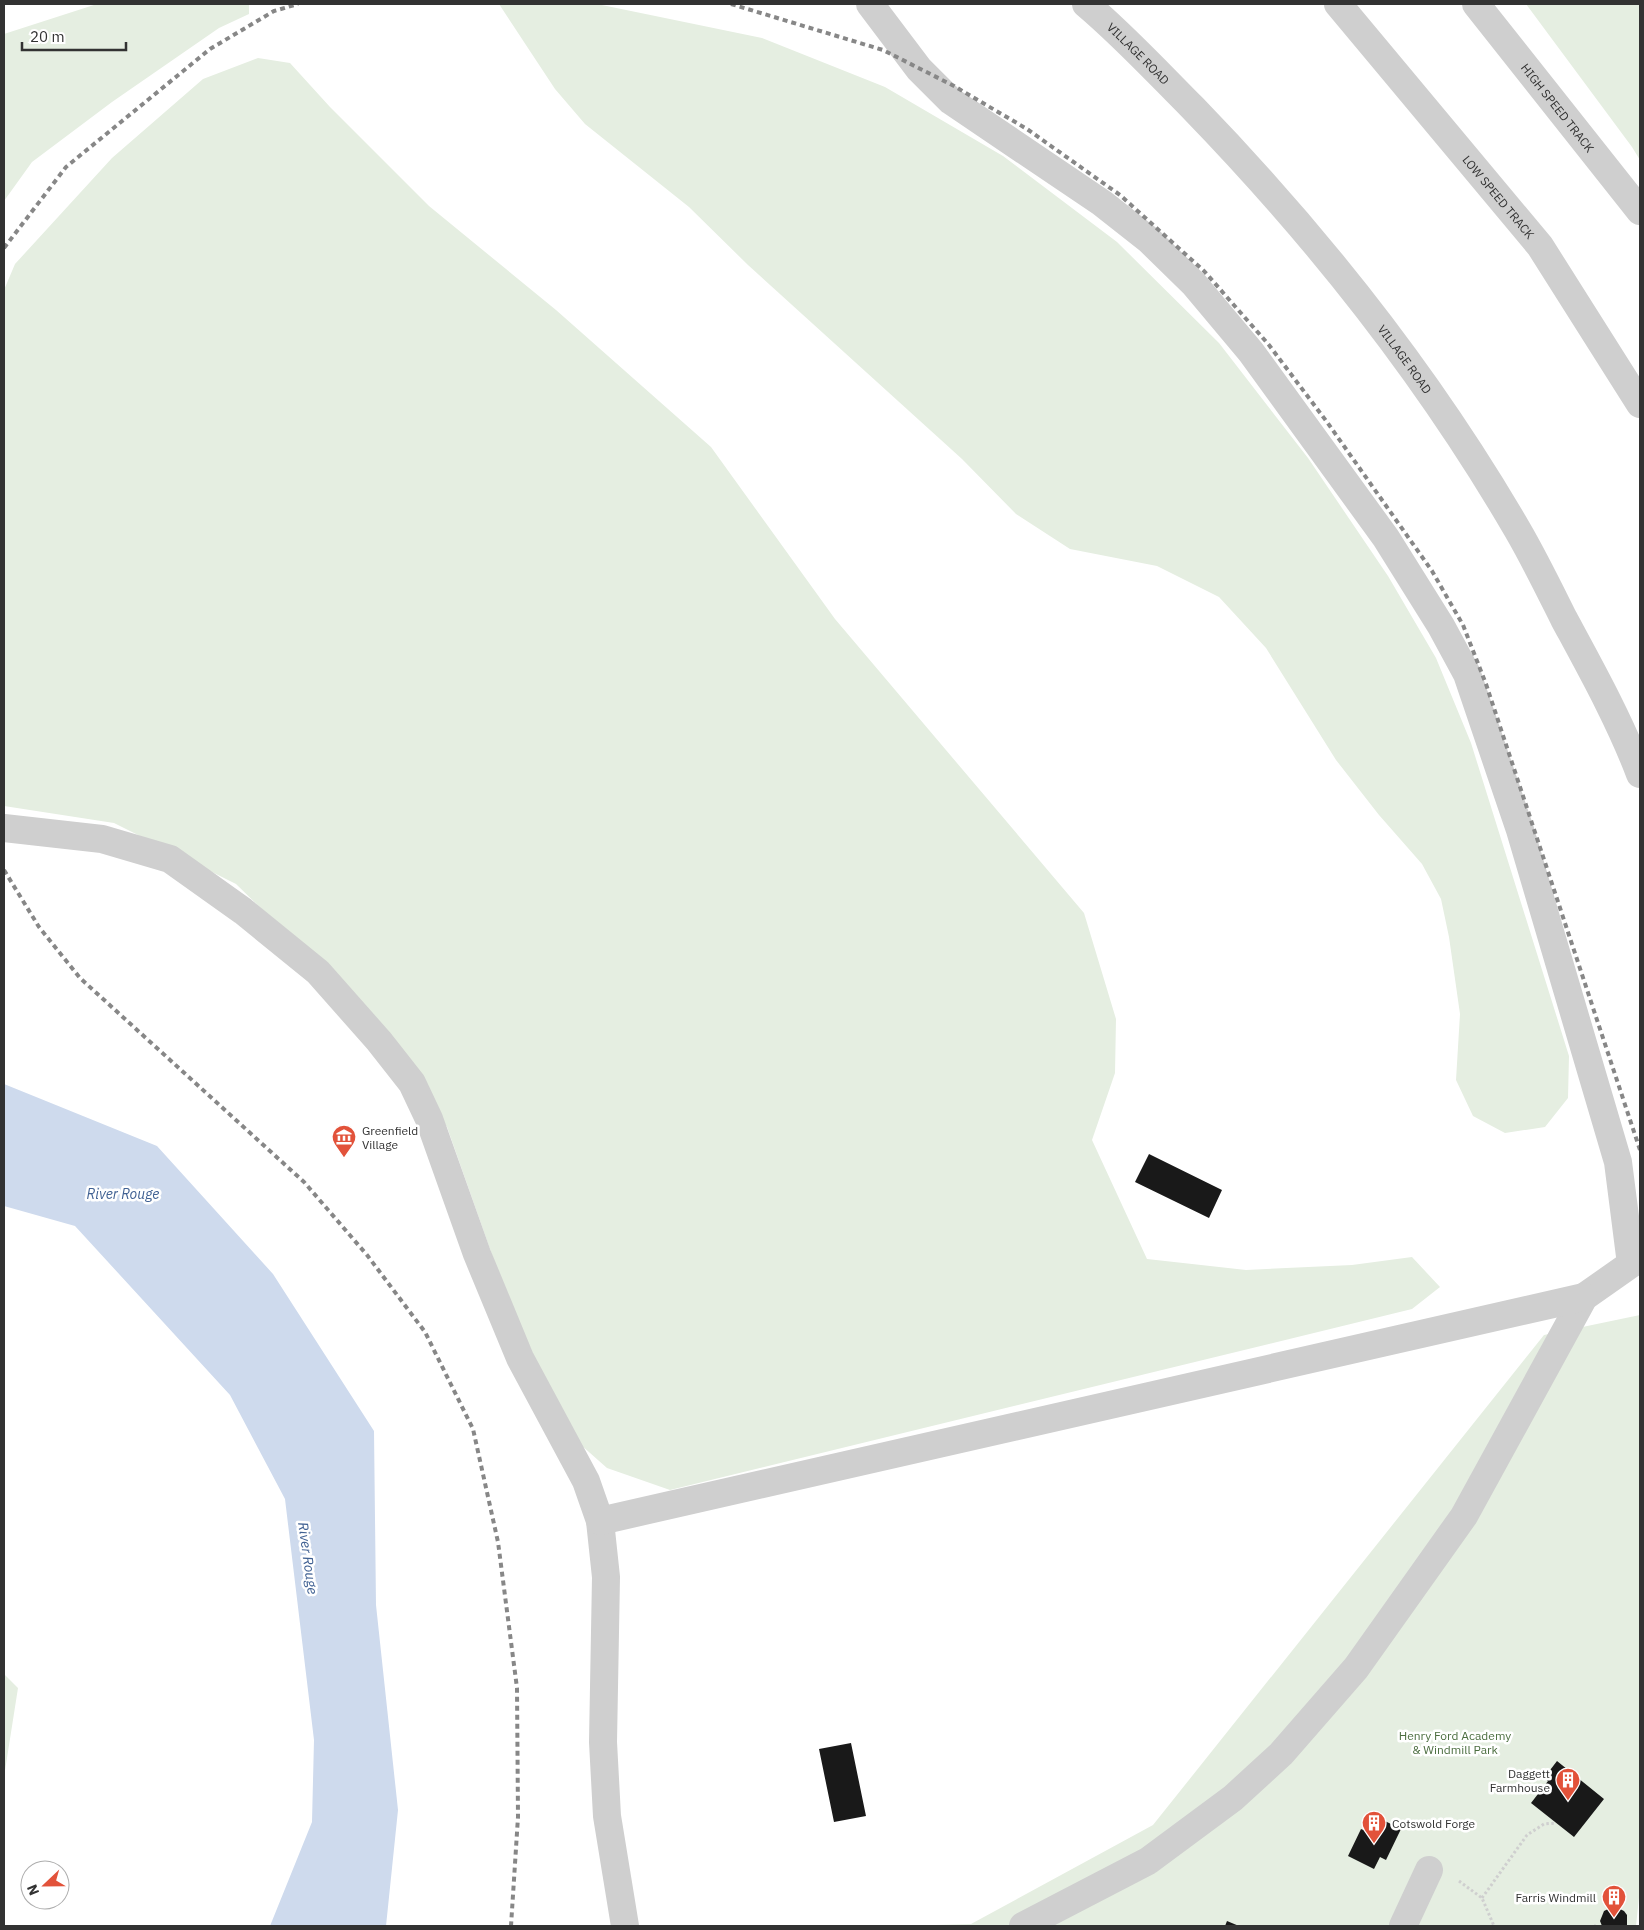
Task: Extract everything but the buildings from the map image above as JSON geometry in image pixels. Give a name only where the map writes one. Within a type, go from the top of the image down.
[{"type":"street","points":[[600,1521],[1584,1296],[1632,1264],[1618,1162],[1520,830],[1467,674],[1441,626],[1386,538],[1250,352],[1194,284],[1149,240],[1102,203],[951,101],[919,69],[870,4]]},
{"type":"street","name":"VILLAGE ROAD","points":[[1086,4],[1246,163],[1313,239],[1388,337],[1451,427],[1518,530],[1576,641],[1640,774]]},
{"type":"street","name":"LOW SPEED TRACK","points":[[1338,4],[1540,246],[1640,404]]},
{"type":"street","name":"HIGH SPEED TRACK","points":[[1476,4],[1640,211]]},
{"type":"street","points":[[4,828],[102,839],[170,859],[243,911],[318,972],[379,1041],[412,1083],[429,1120],[477,1254],[520,1358],[586,1481],[600,1521],[606,1577],[604,1760],[607,1816],[625,1926]]},
{"type":"street","points":[[1024,1926],[1148,1861],[1233,1798],[1281,1754],[1356,1668],[1464,1516],[1584,1296]]},
{"type":"street","points":[[1403,1926],[1429,1870]]},
{"type":"path","points":[[1482,1898],[1527,1835],[1544,1824],[1556,1824]]},
{"type":"path","points":[[1455,1879],[1482,1898],[1494,1926]]},
{"type":"green space","points":[[97,4],[249,4],[249,14],[219,28],[112,102],[32,162],[4,201],[4,34]]},
{"type":"green space","points":[[499,4],[597,4],[762,38],[885,87],[1003,156],[1117,242],[1219,343],[1308,458],[1388,576],[1436,658],[1471,743],[1569,1056],[1568,1098],[1545,1127],[1505,1133],[1473,1116],[1456,1080],[1460,1014],[1449,937],[1441,899],[1422,864],[1379,815],[1336,760],[1266,648],[1219,597],[1157,566],[1070,549],[1016,514],[962,459],[748,265],[689,207],[585,124],[555,89]]},
{"type":"green space","points":[[1526,4],[1640,4],[1640,160],[1632,147]]},
{"type":"green space","points":[[258,58],[290,63],[330,107],[429,206],[556,310],[711,447],[835,619],[1084,913],[1116,1019],[1115,1073],[1092,1140],[1147,1259],[1246,1270],[1352,1265],[1412,1257],[1440,1287],[1412,1309],[670,1490],[607,1468],[581,1445],[537,1363],[502,1283],[447,1127],[368,1013],[236,884],[114,823],[4,806],[4,290],[15,264],[112,158],[203,79]]},
{"type":"green space","name":"Henry Ford Academy & Windmill Park","points":[[1640,1315],[1640,1888],[1636,1926],[898,1926],[971,1924],[1153,1825],[1544,1335]]},
{"type":"green space","points":[[4,1674],[18,1688],[4,1777]]},
{"type":"water","name":"River Rouge","points":[[4,1084],[157,1146],[273,1274],[374,1431],[376,1605],[398,1810],[386,1926],[270,1926],[312,1822],[314,1740],[285,1499],[230,1395],[75,1226],[4,1206]]},
{"type":"railway","points":[[4,248],[66,167],[210,49],[274,11],[298,4]]},
{"type":"railway","points":[[731,4],[883,50],[954,86],[1027,129],[1120,195],[1204,271],[1269,345],[1327,422],[1432,571],[1463,625],[1486,684],[1640,1150]]},
{"type":"railway","points":[[4,870],[39,927],[80,978],[304,1182],[367,1255],[425,1332],[473,1429],[498,1542],[517,1688],[518,1817],[511,1926]]},
{"type":"place","name":"Greenfield Village","points":[[344,1158]]},
{"type":"place","name":"Daggett Farmhouse","points":[[1568,1801]]},
{"type":"place","name":"Cotswold Forge","points":[[1374,1844]]},
{"type":"place","name":"Farris Windmill","points":[[1614,1918]]}]
